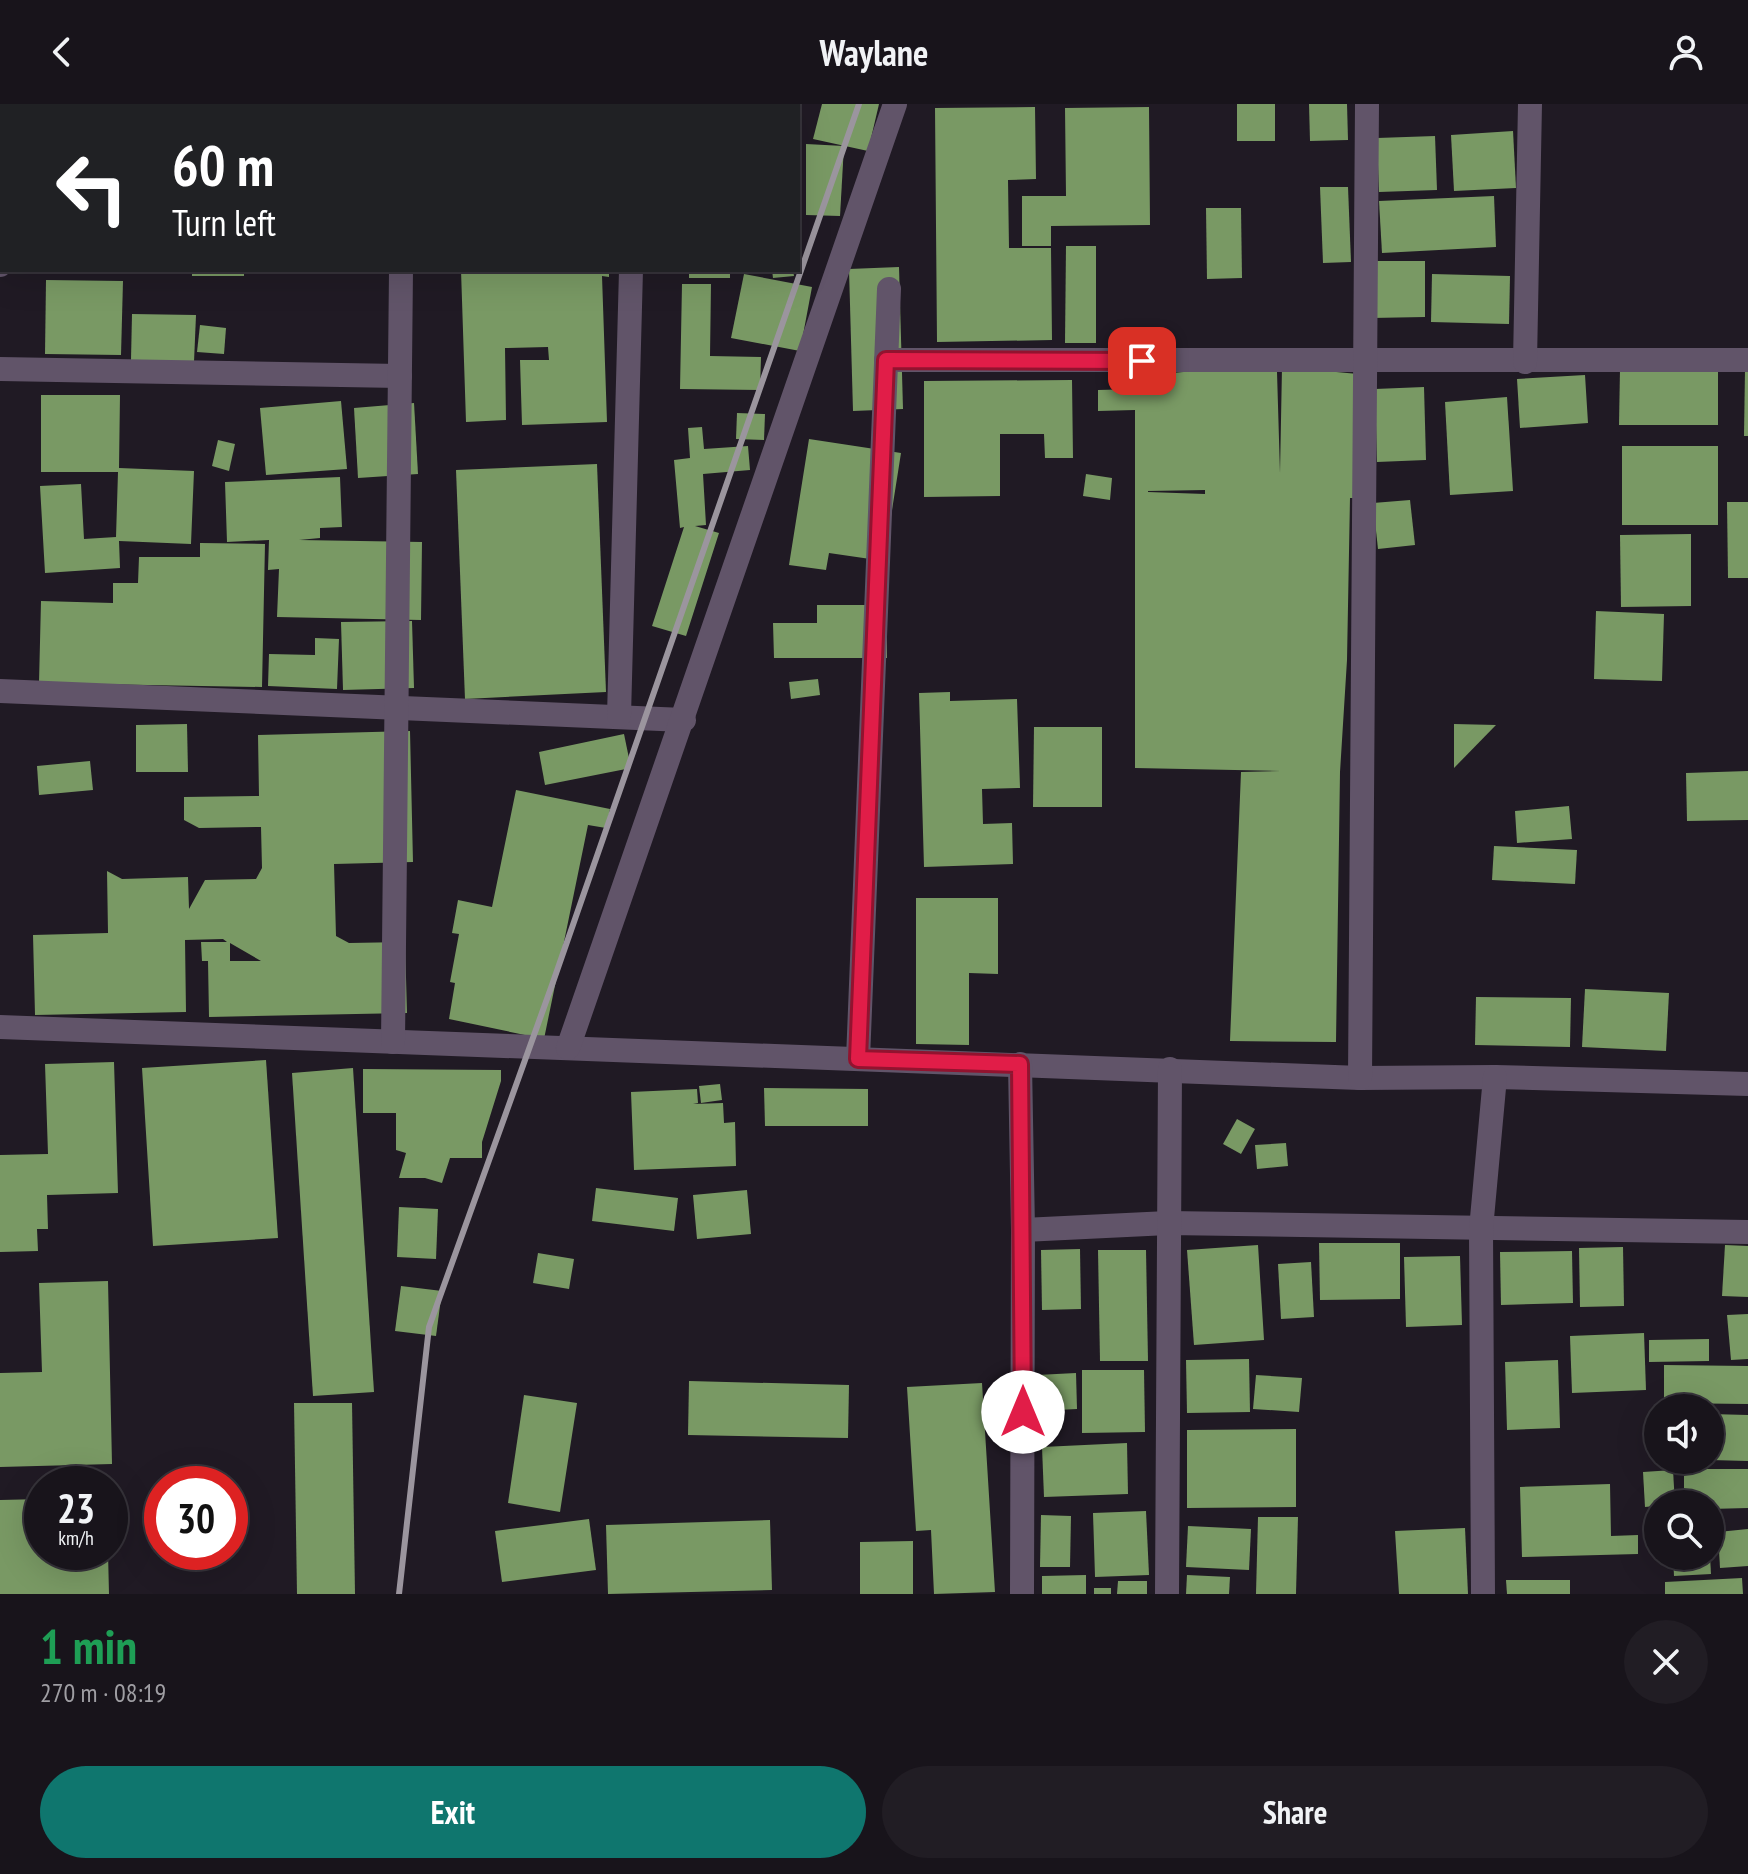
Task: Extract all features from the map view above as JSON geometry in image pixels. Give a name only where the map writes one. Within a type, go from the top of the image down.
[{"type":"street","points":[[568,1048],[895,104]]},
{"type":"street","points":[[1360,1078],[1367,104]]},
{"type":"street","points":[[1525,362],[1530,104]]},
{"type":"street","points":[[393,1042],[401,272]]},
{"type":"street","points":[[619,716],[631,272]]},
{"type":"street","points":[[858,1059],[889,289]]},
{"type":"street","points":[[886,360],[1748,360]]},
{"type":"street","points":[[0,369],[400,376]]},
{"type":"street","points":[[0,691],[684,720]]},
{"type":"street","points":[[0,1027],[1360,1078],[1495,1077],[1748,1084]]},
{"type":"street","points":[[1020,1064],[1022,1594]]},
{"type":"street","points":[[1167,1594],[1170,1069]]},
{"type":"street","points":[[1483,1594],[1481,1229],[1495,1077]]},
{"type":"street","points":[[1023,1230],[1168,1223],[1748,1232]]},
{"type":"building","points":[[822,104],[879,104],[868,151],[813,139]]},
{"type":"building","points":[[1237,104],[1275,104],[1275,141],[1237,141]]},
{"type":"building","points":[[1309,104],[1347,104],[1348,140],[1310,141]]},
{"type":"building","points":[[1035,107],[1036,179],[1008,180],[1009,248],[1051,248],[1052,340],[937,342],[935,108]]},
{"type":"building","points":[[1149,107],[1150,225],[1051,226],[1051,246],[1022,246],[1022,196],[1066,196],[1065,108]]},
{"type":"building","points":[[1513,131],[1516,188],[1454,191],[1451,135]]},
{"type":"building","points":[[1435,136],[1437,190],[1379,192],[1377,138]]},
{"type":"building","points":[[806,144],[844,146],[840,216],[806,215]]},
{"type":"building","points":[[1320,187],[1348,187],[1351,262],[1323,263]]},
{"type":"building","points":[[1494,196],[1496,247],[1382,253],[1379,201]]},
{"type":"building","points":[[1206,208],[1241,208],[1242,278],[1207,279]]},
{"type":"building","points":[[1066,246],[1096,246],[1096,343],[1065,343]]},
{"type":"building","points":[[1371,261],[1425,261],[1425,317],[1371,318]]},
{"type":"building","points":[[899,267],[903,409],[853,411],[849,269]]},
{"type":"building","points":[[192,272],[244,272],[244,276],[192,276]]},
{"type":"building","points":[[461,272],[609,272],[609,277],[602,276],[607,422],[522,425],[520,360],[549,360],[548,347],[505,348],[506,420],[466,422]]},
{"type":"building","points":[[689,272],[730,272],[730,278],[689,278]]},
{"type":"building","points":[[772,272],[793,272],[794,276],[773,278]]},
{"type":"building","points":[[744,274],[812,287],[800,351],[731,338]]},
{"type":"building","points":[[1432,274],[1510,276],[1509,324],[1431,322]]},
{"type":"building","points":[[46,280],[123,281],[121,355],[45,354]]},
{"type":"building","points":[[682,284],[711,284],[710,356],[761,357],[760,390],[680,389]]},
{"type":"building","points":[[132,314],[196,315],[194,362],[131,360]]},
{"type":"building","points":[[200,325],[226,328],[224,354],[197,352]]},
{"type":"building","points":[[1282,367],[1358,374],[1340,772],[1336,1042],[1230,1041],[1241,772],[1281,771],[1135,768],[1135,410],[1098,411],[1098,390],[1135,389],[1136,376],[1207,370],[1277,372],[1280,473]],"holes":[[[1205,490],[1205,494],[1148,492],[1148,491]]]},
{"type":"building","points":[[1620,369],[1718,369],[1718,425],[1619,425]]},
{"type":"building","points":[[1745,370],[1748,370],[1748,436],[1744,436]]},
{"type":"building","points":[[1585,375],[1588,423],[1520,428],[1517,379]]},
{"type":"building","points":[[1072,380],[1073,458],[1045,458],[1044,434],[1000,434],[1000,496],[924,497],[924,381]]},
{"type":"building","points":[[1424,387],[1426,460],[1377,462],[1375,389]]},
{"type":"building","points":[[41,395],[120,395],[119,468],[194,471],[191,544],[119,541],[120,568],[45,573],[40,486],[81,484],[84,539],[116,537],[118,472],[41,472]]},
{"type":"building","points":[[1507,397],[1513,491],[1450,495],[1445,402]]},
{"type":"building","points":[[341,401],[347,469],[266,475],[260,408]]},
{"type":"building","points":[[414,403],[418,474],[358,478],[354,408]]},
{"type":"building","points":[[737,413],[765,414],[764,440],[736,439]]},
{"type":"building","points":[[702,427],[704,449],[748,446],[750,470],[703,474],[706,525],[695,526],[719,533],[686,636],[652,626],[684,527],[680,528],[674,460],[690,458],[688,428]]},
{"type":"building","points":[[809,439],[901,453],[884,561],[829,553],[826,570],[789,565]]},
{"type":"building","points":[[218,440],[235,444],[229,471],[212,466]]},
{"type":"building","points":[[1622,446],[1718,446],[1718,525],[1622,525]]},
{"type":"building","points":[[597,464],[606,692],[465,699],[456,470]]},
{"type":"building","points":[[1086,474],[1112,478],[1110,500],[1083,496]]},
{"type":"building","points":[[340,477],[342,527],[320,528],[320,538],[299,540],[422,542],[421,620],[277,617],[279,569],[268,570],[269,540],[227,542],[225,482]]},
{"type":"building","points":[[1410,500],[1415,545],[1378,549],[1373,503]]},
{"type":"building","points":[[1727,502],[1748,502],[1748,578],[1728,578]]},
{"type":"building","points":[[1691,534],[1691,606],[1621,607],[1620,535]]},
{"type":"building","points":[[200,543],[265,544],[262,687],[39,683],[41,601],[113,603],[113,583],[138,583],[139,557],[200,557]]},
{"type":"building","points":[[817,605],[887,605],[887,658],[774,658],[773,623],[817,623]]},
{"type":"building","points":[[1596,611],[1664,614],[1662,681],[1594,679]]},
{"type":"building","points":[[412,621],[414,688],[343,690],[341,622]]},
{"type":"building","points":[[315,638],[339,639],[337,689],[268,686],[269,654],[315,655]]},
{"type":"building","points":[[818,679],[820,695],[791,699],[789,682]]},
{"type":"building","points":[[950,692],[950,701],[1017,699],[1020,788],[982,789],[983,824],[1012,823],[1013,864],[924,867],[919,693]]},
{"type":"building","points":[[187,724],[188,772],[136,772],[136,725]]},
{"type":"building","points":[[1454,724],[1496,725],[1454,768]]},
{"type":"building","points":[[1034,727],[1102,727],[1102,807],[1033,807]]},
{"type":"building","points":[[410,731],[413,862],[334,864],[336,936],[349,943],[405,942],[407,1013],[209,1017],[208,961],[202,961],[201,942],[227,942],[223,939],[185,940],[186,1012],[35,1015],[33,935],[108,933],[107,871],[122,879],[188,877],[189,909],[205,880],[256,879],[262,868],[261,827],[199,828],[184,820],[184,797],[259,796],[258,735]],"holes":[[[230,943],[261,961],[230,961]]]},
{"type":"building","points":[[624,734],[631,768],[545,785],[539,752]]},
{"type":"building","points":[[90,761],[93,790],[39,795],[37,766]]},
{"type":"building","points":[[1748,771],[1748,820],[1687,821],[1686,773]]},
{"type":"building","points":[[516,790],[610,809],[606,828],[588,825],[544,1039],[449,1019],[455,983],[450,982],[459,934],[452,933],[458,900],[492,907]]},
{"type":"building","points":[[1569,806],[1572,839],[1517,843],[1515,811]]},
{"type":"building","points":[[1494,846],[1577,850],[1575,884],[1492,880]]},
{"type":"building","points":[[916,898],[998,898],[998,974],[969,973],[969,1045],[916,1044]]},
{"type":"building","points":[[1585,989],[1669,993],[1666,1051],[1582,1047]]},
{"type":"building","points":[[1476,997],[1571,998],[1570,1047],[1475,1045]]},
{"type":"building","points":[[266,1060],[278,1238],[153,1246],[142,1068]]},
{"type":"building","points":[[114,1062],[118,1193],[47,1195],[48,1229],[37,1229],[38,1251],[0,1252],[0,1155],[48,1154],[45,1064]]},
{"type":"building","points":[[353,1068],[374,1392],[313,1396],[292,1073]]},
{"type":"building","points":[[363,1069],[501,1070],[501,1081],[482,1142],[482,1158],[450,1158],[442,1183],[425,1178],[399,1178],[406,1153],[396,1150],[396,1113],[363,1113]]},
{"type":"building","points":[[720,1084],[722,1100],[701,1103],[699,1086]]},
{"type":"building","points":[[764,1088],[868,1089],[868,1126],[765,1126]]},
{"type":"building","points":[[697,1089],[698,1103],[693,1104],[723,1103],[724,1123],[735,1122],[736,1166],[634,1170],[631,1092]]},
{"type":"building","points":[[1237,1119],[1255,1129],[1241,1154],[1223,1144]]},
{"type":"building","points":[[1286,1143],[1288,1166],[1257,1169],[1255,1145]]},
{"type":"building","points":[[596,1188],[678,1198],[674,1231],[592,1221]]},
{"type":"building","points":[[747,1190],[751,1234],[697,1239],[693,1195]]},
{"type":"building","points":[[399,1207],[438,1209],[436,1259],[397,1257]]},
{"type":"building","points":[[1319,1243],[1400,1243],[1400,1299],[1320,1300]]},
{"type":"building","points":[[1258,1245],[1264,1340],[1194,1345],[1187,1250]]},
{"type":"building","points":[[1725,1245],[1748,1246],[1748,1297],[1722,1296]]},
{"type":"building","points":[[1623,1247],[1624,1306],[1580,1307],[1579,1248]]},
{"type":"building","points":[[1080,1249],[1081,1309],[1042,1310],[1041,1250]]},
{"type":"building","points":[[1098,1250],[1146,1250],[1148,1361],[1100,1361]]},
{"type":"building","points":[[1572,1251],[1573,1303],[1501,1305],[1500,1252]]},
{"type":"building","points":[[538,1253],[574,1259],[569,1289],[533,1283]]},
{"type":"building","points":[[1460,1256],[1462,1325],[1406,1327],[1404,1257]]},
{"type":"building","points":[[1311,1262],[1314,1317],[1281,1319],[1278,1264]]},
{"type":"building","points":[[108,1281],[112,1464],[0,1467],[0,1373],[42,1372],[39,1283]]},
{"type":"building","points":[[401,1286],[442,1291],[436,1336],[395,1331]]},
{"type":"building","points":[[1748,1314],[1748,1359],[1731,1360],[1727,1315]]},
{"type":"building","points":[[1644,1333],[1646,1390],[1572,1393],[1570,1336]]},
{"type":"building","points":[[1709,1339],[1709,1361],[1649,1362],[1649,1340]]},
{"type":"building","points":[[1249,1359],[1250,1412],[1187,1413],[1186,1360]]},
{"type":"building","points":[[1558,1360],[1560,1428],[1507,1430],[1505,1362]]},
{"type":"building","points":[[1664,1365],[1748,1366],[1748,1404],[1724,1404],[1724,1394],[1664,1394]]},
{"type":"building","points":[[1082,1370],[1144,1370],[1145,1432],[1082,1433]]},
{"type":"building","points":[[1076,1373],[1077,1409],[1039,1411],[1037,1375]]},
{"type":"building","points":[[1256,1375],[1302,1378],[1299,1412],[1253,1409]]},
{"type":"building","points":[[689,1381],[849,1385],[848,1438],[688,1435]]},
{"type":"building","points":[[982,1383],[995,1592],[934,1594],[931,1530],[916,1531],[907,1387]]},
{"type":"building","points":[[524,1395],[577,1403],[560,1512],[508,1503]]},
{"type":"building","points":[[294,1403],[352,1403],[355,1594],[297,1594]]},
{"type":"building","points":[[1724,1414],[1748,1415],[1748,1461],[1724,1460]]},
{"type":"building","points":[[1296,1429],[1296,1507],[1187,1508],[1187,1430]]},
{"type":"building","points":[[1127,1443],[1128,1494],[1044,1497],[1042,1447]]},
{"type":"building","points":[[1724,1469],[1748,1469],[1748,1508],[1724,1509],[1724,1490],[1684,1490],[1684,1474],[1724,1474]]},
{"type":"building","points":[[1643,1472],[1673,1474],[1674,1490],[1644,1490]]},
{"type":"building","points":[[1610,1484],[1611,1536],[1638,1535],[1638,1554],[1522,1557],[1520,1487]]},
{"type":"building","points":[[24,1499],[24,1570],[108,1570],[109,1594],[0,1594],[0,1500]]},
{"type":"building","points":[[1146,1511],[1149,1575],[1095,1577],[1093,1513]]},
{"type":"building","points":[[1041,1515],[1071,1516],[1070,1567],[1040,1567]]},
{"type":"building","points":[[1258,1517],[1298,1517],[1296,1594],[1256,1594]]},
{"type":"building","points":[[589,1519],[596,1570],[502,1582],[495,1531]]},
{"type":"building","points":[[770,1520],[772,1590],[608,1594],[606,1525]]},
{"type":"building","points":[[1188,1526],[1251,1529],[1249,1570],[1186,1567]]},
{"type":"building","points":[[1465,1528],[1468,1594],[1399,1594],[1395,1531]]},
{"type":"building","points":[[1748,1529],[1748,1566],[1724,1568],[1724,1531]]},
{"type":"building","points":[[913,1541],[913,1594],[860,1594],[860,1542]]},
{"type":"building","points":[[1674,1570],[1711,1570],[1711,1574],[1674,1576]]},
{"type":"building","points":[[1086,1575],[1086,1594],[1042,1594],[1042,1576]]},
{"type":"building","points":[[1187,1575],[1230,1577],[1229,1594],[1186,1594]]},
{"type":"building","points":[[1742,1578],[1743,1594],[1665,1594],[1665,1582]]},
{"type":"building","points":[[1506,1580],[1570,1580],[1570,1594],[1507,1594]]},
{"type":"building","points":[[1118,1581],[1147,1581],[1147,1594],[1117,1594]]},
{"type":"building","points":[[1094,1588],[1111,1588],[1111,1594],[1094,1594]]},
{"type":"railway","points":[[399,1594],[429,1327],[552,985],[859,104]]},
{"type":"route","points":[[1023,1412],[1020,1064],[858,1059],[886,360],[1142,361]]}]
